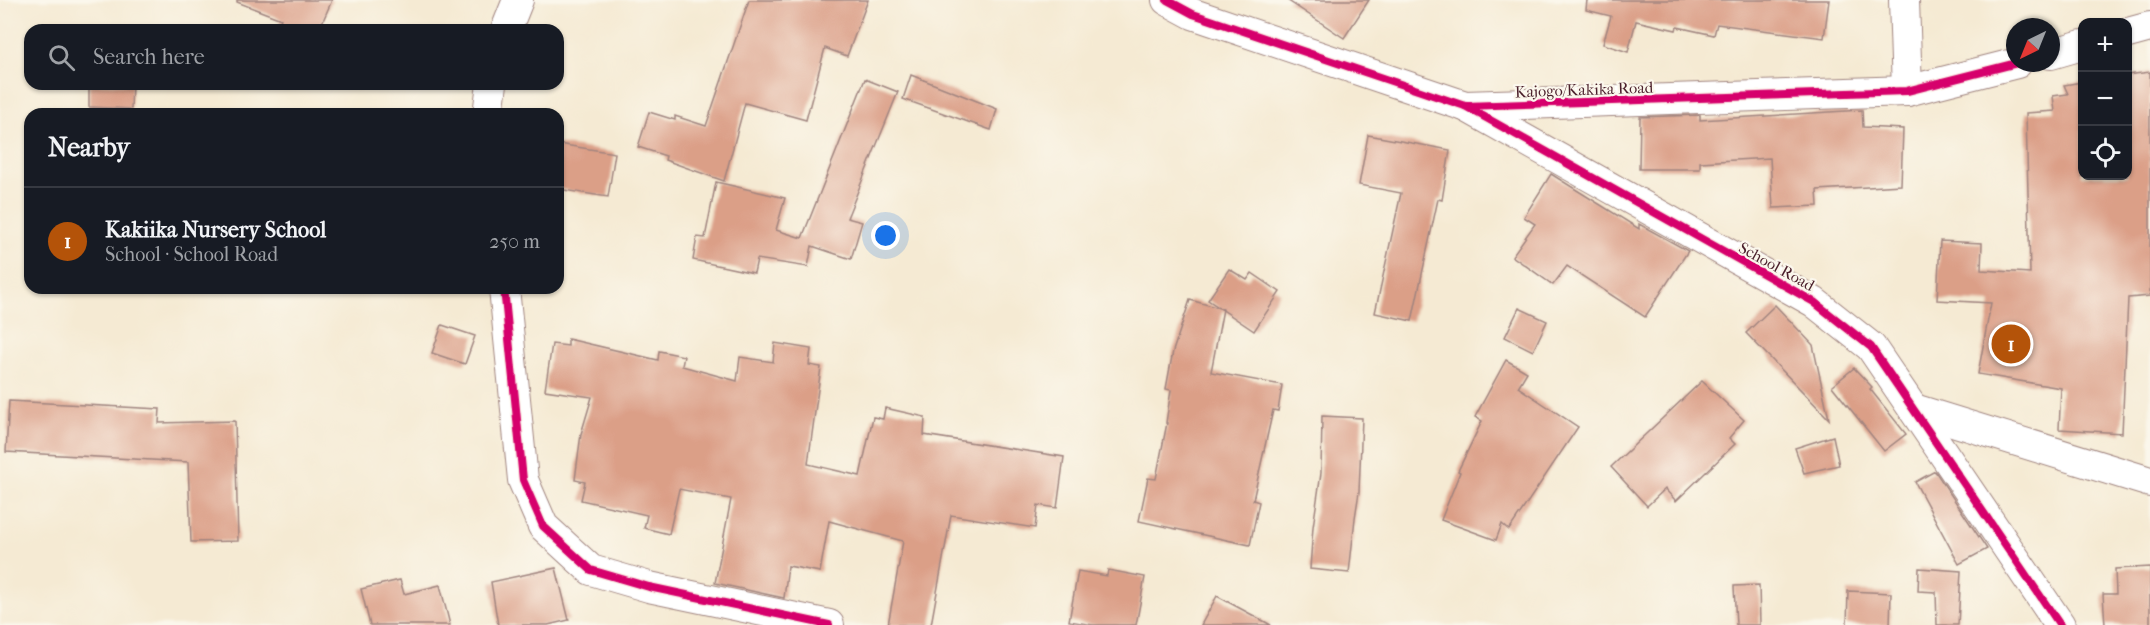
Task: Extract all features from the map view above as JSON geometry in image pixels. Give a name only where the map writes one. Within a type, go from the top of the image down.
[{"type":"street","points":[[508,24],[518,0]]},
{"type":"street","points":[[1904,0],[1907,91]]},
{"type":"street","name":"Kajogo/Kakika Road","points":[[1170,1],[1193,14],[1465,106],[1907,91],[2006,66]]},
{"type":"street","points":[[2132,32],[2150,27]]},
{"type":"street","points":[[2060,51],[2078,46]]},
{"type":"street","points":[[489,108],[491,90]]},
{"type":"street","name":"School Road","points":[[1465,106],[1814,302],[1871,348],[2060,625]]},
{"type":"street","points":[[505,294],[523,480],[543,526],[591,570],[649,587],[829,625]]},
{"type":"street","points":[[1914,410],[2150,482]]},
{"type":"building","points":[[237,0],[332,0],[322,24],[279,24],[281,19],[237,2]]},
{"type":"building","points":[[749,0],[868,0],[847,56],[825,48],[806,120],[745,103],[724,181],[665,160],[666,156],[638,147],[649,112],[675,120],[675,116],[706,126]]},
{"type":"building","points":[[1287,0],[1369,0],[1344,38]]},
{"type":"building","points":[[1587,0],[1829,0],[1824,38],[1717,24],[1714,35],[1636,21],[1628,52],[1603,44],[1611,16],[1586,10]]},
{"type":"building","points":[[2150,72],[2150,296],[2128,298],[2122,433],[2059,429],[2061,388],[1978,374],[1991,303],[1937,300],[1940,241],[1982,243],[1981,270],[2030,273],[2026,113],[2055,111],[2053,96],[2068,94],[2064,85],[2078,83],[2078,180],[2132,180],[2132,74]]},
{"type":"building","points":[[911,75],[997,109],[991,130],[903,99]]},
{"type":"building","points":[[865,79],[898,92],[847,218],[862,222],[851,259],[812,246],[808,267],[757,259],[754,273],[693,260],[697,237],[705,238],[716,182],[785,198],[776,230],[802,238]]},
{"type":"building","points":[[89,90],[132,90],[131,108],[89,107]]},
{"type":"building","points":[[1862,110],[1863,127],[1903,129],[1901,185],[1817,190],[1818,206],[1773,208],[1770,158],[1700,162],[1700,169],[1639,169],[1640,117],[1700,115],[1700,120]]},
{"type":"building","points":[[1368,135],[1450,150],[1442,200],[1438,199],[1412,321],[1375,313],[1401,193],[1359,185]]},
{"type":"building","points":[[564,145],[615,153],[608,197],[564,190]]},
{"type":"building","points":[[1551,174],[1639,229],[1639,224],[1688,251],[1645,317],[1567,266],[1553,285],[1512,256],[1535,224],[1524,217]]},
{"type":"building","points":[[1229,269],[1247,280],[1252,273],[1280,292],[1254,331],[1208,300]]},
{"type":"building","points":[[1190,300],[1223,309],[1211,372],[1282,385],[1278,411],[1273,410],[1253,500],[1259,502],[1250,545],[1139,521],[1148,478],[1156,479],[1167,423],[1171,390],[1166,389],[1173,351]]},
{"type":"building","points":[[1775,305],[1813,345],[1829,419],[1746,333]]},
{"type":"building","points":[[1519,308],[1547,321],[1533,351],[1505,337]]},
{"type":"building","points":[[442,325],[475,336],[465,364],[432,353]]},
{"type":"building","points":[[568,339],[658,360],[659,351],[684,356],[682,366],[737,381],[740,357],[773,362],[775,343],[811,349],[809,365],[821,367],[808,464],[860,476],[873,417],[883,419],[885,408],[925,417],[924,435],[1064,457],[1057,508],[1038,505],[1035,528],[951,515],[931,625],[888,625],[903,541],[829,521],[820,572],[788,566],[784,598],[715,583],[731,499],[679,489],[669,534],[644,528],[647,515],[581,500],[585,482],[575,480],[581,434],[592,397],[545,390],[552,344],[568,346]]},
{"type":"building","points":[[1506,360],[1527,372],[1518,387],[1578,427],[1509,530],[1502,524],[1496,540],[1441,520],[1460,472],[1458,471],[1482,421],[1475,417]]},
{"type":"building","points":[[1854,368],[1872,387],[1870,389],[1906,434],[1884,451],[1832,386]]},
{"type":"building","points":[[1702,381],[1744,420],[1729,438],[1735,444],[1676,501],[1665,489],[1647,506],[1611,467]]},
{"type":"building","points":[[9,401],[160,409],[159,423],[235,421],[238,541],[191,542],[188,462],[6,452]]},
{"type":"building","points":[[1322,416],[1362,418],[1359,492],[1349,573],[1310,569],[1313,527],[1321,473]]},
{"type":"building","points":[[1833,436],[1839,465],[1804,473],[1795,448]]},
{"type":"building","points":[[1935,471],[1987,549],[1959,564],[1915,482]]},
{"type":"building","points":[[2150,567],[2150,625],[2105,625],[2103,594],[2116,594],[2115,569]]},
{"type":"building","points":[[556,568],[569,620],[548,625],[498,625],[491,582]]},
{"type":"building","points":[[1919,568],[1961,571],[1958,625],[1937,625],[1936,592],[1918,591]]},
{"type":"building","points":[[1108,570],[1145,577],[1136,625],[1093,625],[1069,621],[1078,571],[1107,576]]},
{"type":"building","points":[[400,580],[404,594],[440,585],[450,625],[370,625],[361,589]]},
{"type":"building","points":[[1759,585],[1760,625],[1736,625],[1734,586]]},
{"type":"building","points":[[1848,591],[1891,593],[1890,625],[1847,625]]},
{"type":"building","points":[[1217,596],[1271,625],[1201,625]]},
{"type":"cycle path","points":[[1167,0],[1193,14],[1465,106],[1907,91],[2006,66]]},
{"type":"cycle path","points":[[1465,106],[1814,302],[1871,347],[2060,625]]},
{"type":"cycle path","points":[[505,294],[523,480],[543,526],[591,570],[649,587],[829,625]]},
{"type":"place","name":"Kakiika Nursery School","points":[[2011,344]]}]
